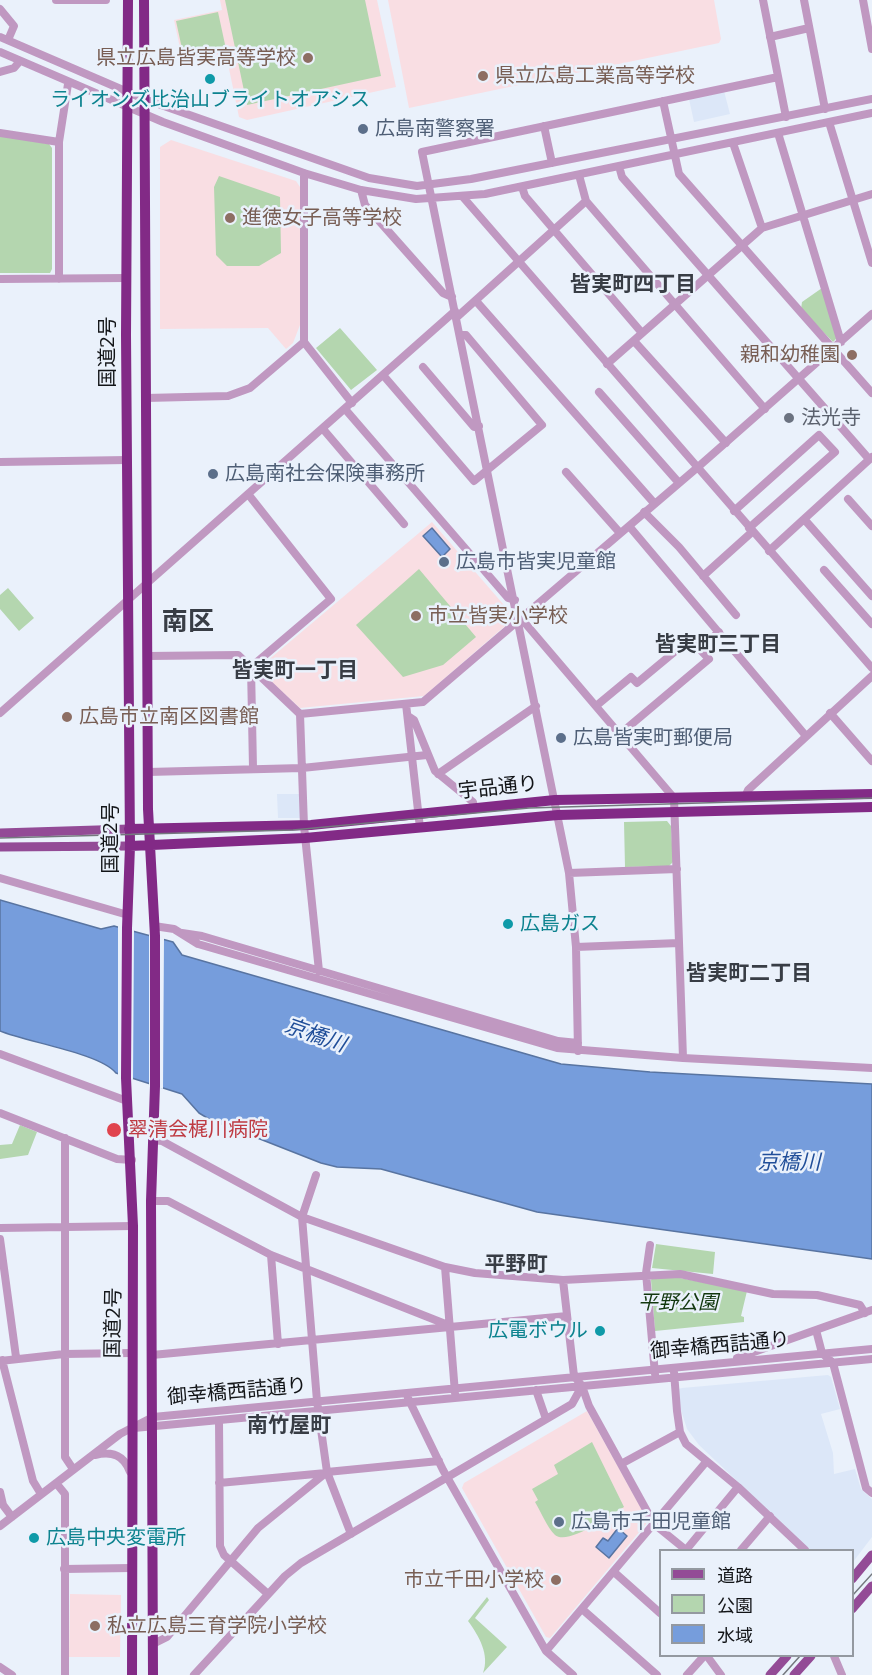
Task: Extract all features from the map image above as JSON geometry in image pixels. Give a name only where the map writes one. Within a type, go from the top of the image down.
[{"type":"highway","name":"国道2号","points":[[128,0],[126,278],[130,846],[126,1078],[132,1160],[133,1226],[132,1675]]},
{"type":"highway","name":"国道2号","points":[[144,0],[148,772],[155,931],[155,1086],[151,1201],[153,1675]]},
{"type":"highway","name":"宇品通り","points":[[129,829],[304,826],[555,800],[872,794]]},
{"type":"highway","name":"宇品通り","points":[[130,846],[305,838],[558,815],[872,807]]},
{"type":"main road","points":[[0,833],[129,829]]},
{"type":"main road","points":[[0,847],[130,846]]},
{"type":"main road","points":[[854,1577],[872,1555]]},
{"type":"main road","points":[[854,1607],[872,1586]]},
{"type":"main road","points":[[771,1675],[787,1657]]},
{"type":"main road","points":[[794,1675],[810,1657]]},
{"type":"street","points":[[56,0],[106,0]]},
{"type":"street","points":[[763,0],[786,117]]},
{"type":"street","points":[[804,0],[825,109]]},
{"type":"street","points":[[863,0],[872,47]]},
{"type":"street","points":[[0,9],[14,26],[4,38],[144,99],[369,178],[391,183],[429,185],[671,140],[872,99]]},
{"type":"street","points":[[770,37],[809,28]]},
{"type":"street","points":[[0,52],[68,84],[127,108],[304,172],[361,190],[432,200],[522,187],[872,113]]},
{"type":"street","points":[[0,72],[14,68],[20,61]]},
{"type":"street","points":[[578,1047],[576,947],[569,873],[422,152],[778,77]]},
{"type":"street","points":[[59,279],[59,142],[68,84]]},
{"type":"street","points":[[663,101],[679,174],[872,393]]},
{"type":"street","points":[[829,122],[872,263]]},
{"type":"street","points":[[544,126],[552,163]]},
{"type":"street","points":[[0,133],[59,142]]},
{"type":"street","points":[[778,133],[842,342]]},
{"type":"street","points":[[733,142],[762,228]]},
{"type":"street","points":[[619,166],[622,177],[799,380],[871,458],[769,551]]},
{"type":"street","points":[[304,172],[304,342],[352,403]]},
{"type":"street","points":[[579,175],[586,201],[765,409]]},
{"type":"street","points":[[522,187],[525,196],[642,333]]},
{"type":"street","points":[[361,190],[364,205],[443,293],[452,297]]},
{"type":"street","points":[[607,364],[762,228],[872,194]]},
{"type":"street","points":[[462,196],[872,668]]},
{"type":"street","points":[[0,713],[383,375],[520,263],[586,201]]},
{"type":"street","points":[[0,279],[126,278]]},
{"type":"street","points":[[476,301],[654,503]]},
{"type":"street","points":[[300,714],[423,702],[872,315]]},
{"type":"street","points":[[383,375],[474,481],[542,425],[466,335],[460,334]]},
{"type":"street","points":[[634,341],[726,443]]},
{"type":"street","points":[[146,398],[240,394],[304,342]]},
{"type":"street","points":[[423,367],[474,427],[479,426]]},
{"type":"street","points":[[599,392],[679,483]]},
{"type":"street","points":[[345,409],[508,598],[514,600]]},
{"type":"street","points":[[323,429],[404,524]]},
{"type":"street","points":[[703,576],[835,452],[819,435],[734,511]]},
{"type":"street","points":[[0,462],[127,460]]},
{"type":"street","points":[[566,472],[620,533]]},
{"type":"street","points":[[248,494],[331,599],[251,667]]},
{"type":"street","points":[[848,500],[872,526]]},
{"type":"street","points":[[644,512],[679,547],[736,615]]},
{"type":"street","points":[[804,519],[872,596]]},
{"type":"street","points":[[629,525],[806,735]]},
{"type":"street","points":[[824,570],[872,624]]},
{"type":"street","points":[[519,620],[525,623],[674,798],[683,1058]]},
{"type":"street","points":[[699,649],[719,632]]},
{"type":"street","points":[[596,706],[631,677],[637,683],[690,639],[709,659],[620,734]]},
{"type":"street","points":[[148,656],[238,655],[300,714],[304,826],[319,971]]},
{"type":"street","points":[[251,667],[252,768]]},
{"type":"street","points":[[745,797],[748,790],[872,676]]},
{"type":"street","points":[[406,704],[420,828]]},
{"type":"street","points":[[438,774],[536,706]]},
{"type":"street","points":[[830,713],[872,760]]},
{"type":"street","points":[[408,716],[414,720],[427,755],[438,774],[473,802],[474,809]]},
{"type":"street","points":[[148,772],[302,768],[427,755]]},
{"type":"street","points":[[569,873],[677,869]]},
{"type":"street","points":[[0,878],[128,915]]},
{"type":"street","points":[[155,931],[202,936],[578,1047]]},
{"type":"street","points":[[181,933],[198,944],[220,951],[542,1045],[683,1058],[872,1068]]},
{"type":"street","points":[[576,947],[679,943]]},
{"type":"street","points":[[0,1054],[127,1101]]},
{"type":"street","points":[[0,1113],[117,1158],[132,1160]]},
{"type":"street","points":[[65,1138],[65,1457],[73,1469]]},
{"type":"street","points":[[153,1140],[162,1141],[302,1217],[445,1267],[475,1273],[563,1280],[646,1274],[689,1275],[773,1294],[817,1295],[860,1305],[869,1312]]},
{"type":"street","points":[[316,1175],[302,1217],[317,1401],[327,1472],[351,1534]]},
{"type":"street","points":[[151,1201],[168,1201],[271,1255],[450,1326]]},
{"type":"street","points":[[0,1228],[133,1226]]},
{"type":"street","points":[[0,1239],[16,1357]]},
{"type":"street","points":[[650,1245],[646,1274],[655,1379]]},
{"type":"street","points":[[271,1255],[278,1344]]},
{"type":"street","points":[[445,1267],[456,1398]]},
{"type":"street","points":[[563,1280],[574,1376],[582,1386],[589,1406],[654,1524],[685,1549]]},
{"type":"street","points":[[724,1362],[869,1312]]},
{"type":"street","points":[[152,1355],[567,1316]]},
{"type":"street","points":[[816,1330],[822,1353],[833,1363],[866,1488],[872,1493]]},
{"type":"street","name":"御幸橋西詰通り","points":[[0,1526],[120,1434],[153,1422],[317,1401],[872,1349]]},
{"type":"street","points":[[41,1494],[33,1481],[1,1361],[16,1357],[64,1354],[131,1353]]},
{"type":"street","name":"御幸橋西詰通り","points":[[153,1422],[219,1421],[872,1359]]},
{"type":"street","points":[[674,1368],[680,1432],[686,1444],[770,1516],[800,1548]]},
{"type":"street","points":[[194,1675],[268,1594],[301,1563],[572,1404],[582,1386]]},
{"type":"street","points":[[536,1390],[546,1419]]},
{"type":"street","points":[[407,1393],[408,1402],[448,1478],[546,1652],[573,1675]]},
{"type":"street","points":[[219,1421],[220,1546],[230,1561],[268,1594]]},
{"type":"street","points":[[621,1464],[680,1432]]},
{"type":"street","points":[[91,1456],[111,1453],[120,1457],[127,1463],[132,1479]]},
{"type":"street","points":[[219,1483],[439,1461]]},
{"type":"street","points":[[546,1652],[706,1462]]},
{"type":"street","points":[[153,1644],[167,1637],[258,1528],[327,1472]]},
{"type":"street","points":[[56,1483],[65,1494],[63,1569],[65,1675]]},
{"type":"street","points":[[687,1549],[738,1487]]},
{"type":"street","points":[[0,1492],[3,1505],[12,1517]]},
{"type":"street","points":[[743,1549],[770,1516]]},
{"type":"street","points":[[63,1569],[131,1569]]},
{"type":"street","points":[[614,1572],[659,1612]]},
{"type":"street","points":[[582,1609],[657,1675]]},
{"type":"street","points":[[687,1675],[704,1657]]},
{"type":"street","points":[[706,1657],[721,1675]]},
{"type":"street","points":[[834,1657],[842,1675]]},
{"type":"street","points":[[0,1667],[12,1675]]},
{"type":"shaded area","name":"県立広島皆実高等学校","points":[[220,0],[377,0],[396,87],[247,120],[239,117],[226,54],[183,62],[174,20],[222,10]]},
{"type":"shaded area","name":"県立広島工業高等学校","points":[[388,0],[714,0],[721,39],[719,43],[409,108]]},
{"type":"shaded area","points":[[724,91],[730,114],[694,122],[689,99]]},
{"type":"shaded area","name":"進徳女子高等学校","points":[[171,140],[296,181],[300,187],[300,325],[293,343],[286,349],[268,328],[160,329],[160,147]]},
{"type":"shaded area","name":"市立皆実小学校","points":[[432,522],[510,612],[512,620],[424,696],[300,708],[261,672],[260,667]]},
{"type":"shaded area","points":[[277,794],[301,794],[301,818],[278,818]]},
{"type":"shaded area","points":[[828,1375],[831,1377],[840,1409],[821,1414],[833,1453],[834,1474],[855,1469],[861,1489],[872,1499],[872,1537],[854,1561],[854,1549],[809,1549],[699,1445],[687,1429],[680,1407],[678,1389]]},
{"type":"shaded area","name":"市立千田小学校","points":[[587,1411],[647,1519],[646,1524],[550,1638],[546,1637],[462,1488],[464,1483]]},
{"type":"shaded area","name":"私立広島三育学院小学校","points":[[70,1594],[121,1595],[120,1657],[69,1657]]},
{"type":"green space","name":"県立広島皆実高等学校","points":[[225,0],[365,0],[381,76],[247,105]]},
{"type":"green space","points":[[218,12],[226,49],[184,58],[176,21]]},
{"type":"green space","points":[[0,136],[49,144],[52,148],[52,269],[50,273],[0,273]]},
{"type":"green space","points":[[219,176],[280,197],[281,253],[259,266],[227,266],[216,255],[214,187]]},
{"type":"green space","points":[[822,288],[837,338],[833,342],[801,309],[802,302]]},
{"type":"green space","points":[[340,328],[377,370],[351,390],[316,348]]},
{"type":"green space","points":[[419,569],[476,637],[443,665],[403,677],[356,625]]},
{"type":"green space","points":[[8,588],[34,618],[19,631],[0,609],[0,595]]},
{"type":"green space","points":[[667,821],[671,826],[673,862],[669,866],[625,867],[624,822]]},
{"type":"green space","points":[[20,1125],[37,1132],[28,1155],[0,1159],[0,1145],[12,1144]]},
{"type":"green space","points":[[656,1244],[715,1252],[713,1274],[652,1268]]},
{"type":"green space","name":"平野公園","points":[[653,1276],[670,1276],[747,1291],[741,1316],[744,1317],[744,1322],[655,1331],[651,1280]]},
{"type":"green space","points":[[592,1442],[624,1507],[579,1533],[561,1537],[555,1535],[535,1502],[538,1500],[532,1489],[558,1474],[554,1465]]},
{"type":"green space","points":[[487,1597],[489,1600],[475,1618],[507,1647],[483,1673],[484,1653],[468,1621]]},
{"type":"water","points":[[432,528],[450,549],[442,557],[423,536]]},
{"type":"water","name":"京橋川","points":[[0,900],[101,929],[114,926],[173,942],[182,955],[561,1064],[650,1072],[872,1084],[872,1259],[537,1212],[381,1169],[337,1167],[321,1163],[209,1119],[199,1113],[182,1094],[116,1073],[107,1066],[79,1054],[0,1031]]},
{"type":"water","points":[[618,1528],[627,1536],[609,1558],[596,1547],[603,1538],[608,1541]]},
{"type":"pier","points":[[118,925],[134,930],[133,1080],[118,1076]]},
{"type":"pier","points":[[149,934],[164,938],[163,1089],[149,1085]]},
{"type":"tram line","points":[[0,838],[293,830],[529,808],[872,798]]},
{"type":"tram line","points":[[854,1594],[872,1574]]},
{"type":"tram line","points":[[783,1675],[799,1657]]},
{"type":"place","name":"県立広島皆実高等学校","points":[[308,58]]},
{"type":"place","name":"県立広島工業高等学校","points":[[483,76]]},
{"type":"place","name":"ライオンズ比治山ブライトオアシス","points":[[210,79]]},
{"type":"place","name":"広島南警察署","points":[[363,129]]},
{"type":"place","name":"進徳女子高等学校","points":[[230,218]]},
{"type":"place","name":"親和幼稚園","points":[[852,355]]},
{"type":"place","name":"法光寺","points":[[789,418]]},
{"type":"place","name":"広島南社会保険事務所","points":[[213,474]]},
{"type":"place","name":"広島市皆実児童館","points":[[444,562]]},
{"type":"place","name":"市立皆実小学校","points":[[416,616]]},
{"type":"place","name":"広島市立南区図書館","points":[[67,717]]},
{"type":"place","name":"広島皆実町郵便局","points":[[561,738]]},
{"type":"place","name":"広島ガス","points":[[508,924]]},
{"type":"place","name":"翠清会梶川病院","points":[[114,1130]]},
{"type":"place","name":"広電ボウル","points":[[600,1331]]},
{"type":"place","name":"広島市千田児童館","points":[[559,1522]]},
{"type":"place","name":"広島中央変電所","points":[[34,1538]]},
{"type":"place","name":"市立千田小学校","points":[[556,1580]]},
{"type":"place","name":"私立広島三育学院小学校","points":[[95,1626]]},
{"type":"district","name":"皆実町四丁目","points":[[633,285]]},
{"type":"district","name":"南区","points":[[188,623]]},
{"type":"district","name":"皆実町三丁目","points":[[718,645]]},
{"type":"district","name":"皆実町一丁目","points":[[295,671]]},
{"type":"district","name":"皆実町二丁目","points":[[749,974]]},
{"type":"district","name":"平野町","points":[[516,1265]]},
{"type":"district","name":"南竹屋町","points":[[289,1426]]}]
